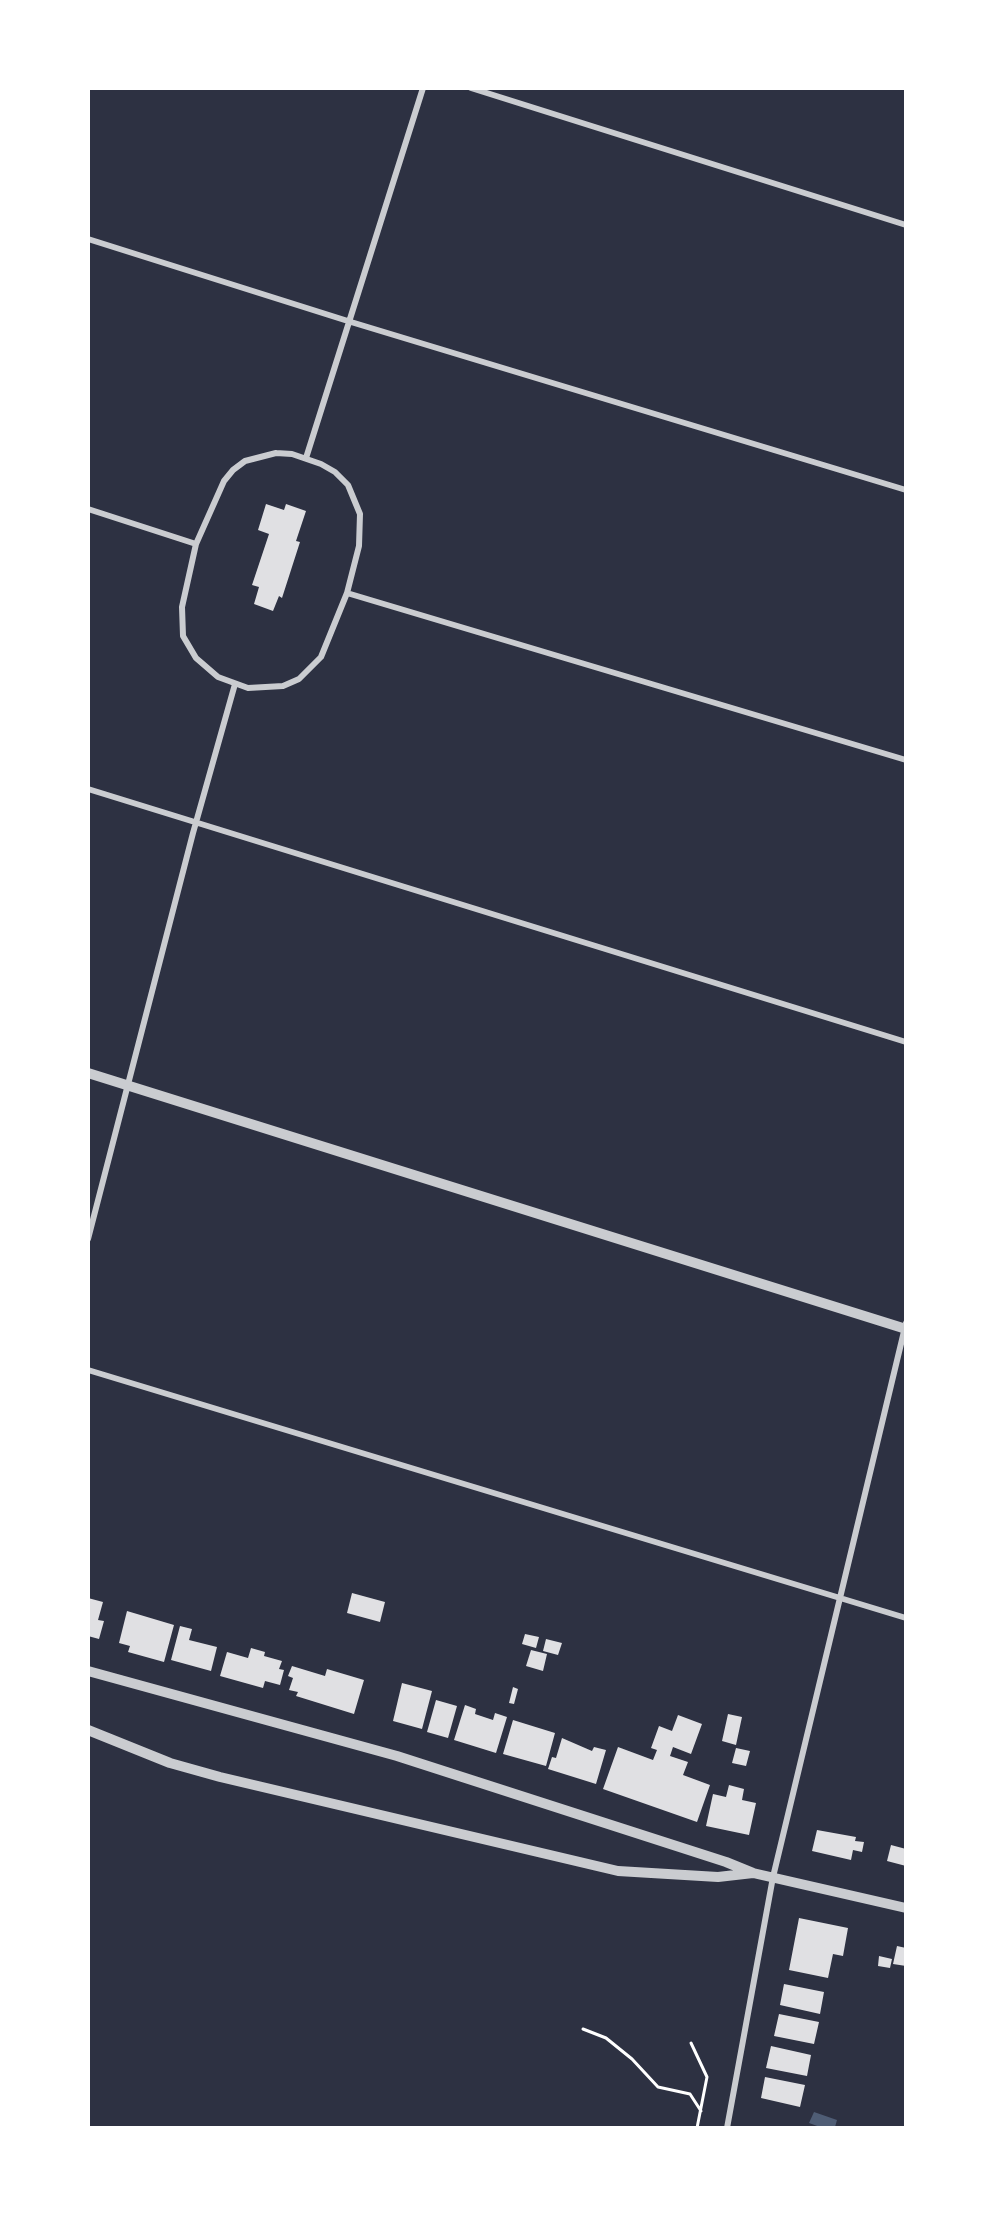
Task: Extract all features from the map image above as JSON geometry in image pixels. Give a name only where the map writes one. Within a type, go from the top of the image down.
[{"type":"street","points":[[306,458],[351,322],[423,88]]},
{"type":"street","points":[[471,88],[906,225]]},
{"type":"street","points":[[88,238],[351,322],[906,490]]},
{"type":"street","points":[[276,453],[306,458],[335,472],[348,485],[356,500],[361,527],[347,593],[321,657],[299,679],[283,686],[267,689],[235,684],[206,669],[183,636],[182,607],[196,544],[215,497],[233,470],[252,459],[276,453]]},
{"type":"street","points":[[88,509],[196,544]]},
{"type":"street","points":[[347,593],[906,760]]},
{"type":"street","points":[[88,1239],[196,822],[235,684]]},
{"type":"street","points":[[88,789],[906,1042]]},
{"type":"street","points":[[88,1073],[905,1327],[773,1877],[727,2127]]},
{"type":"street","points":[[88,1370],[906,1618]]},
{"type":"street","points":[[88,1671],[397,1756],[726,1862],[753,1873],[906,1908]]},
{"type":"street","points":[[88,1730],[170,1763],[220,1777],[608,1869],[718,1877],[753,1873]]},
{"type":"path","points":[[583,2029],[606,2038],[632,2059],[658,2087],[690,2094],[700,2110]]},
{"type":"path","points":[[691,2043],[706,2078],[697,2127]]},
{"type":"water","points":[[814,2112],[837,2120],[835,2127],[820,2127],[809,2123]]},
{"type":"building","points":[[266,504],[284,510],[286,504],[306,511],[296,541],[300,542],[282,598],[279,596],[273,611],[254,604],[259,587],[252,585],[269,534],[258,530]]},
{"type":"building","points":[[352,1593],[385,1602],[380,1622],[347,1613]]},
{"type":"building","points":[[88,1598],[103,1602],[98,1620],[104,1621],[99,1639],[88,1636]]},
{"type":"building","points":[[127,1611],[174,1625],[164,1662],[128,1652],[130,1646],[119,1643]]},
{"type":"building","points":[[180,1626],[192,1629],[189,1640],[217,1647],[211,1671],[171,1660]]},
{"type":"building","points":[[525,1634],[539,1637],[536,1648],[522,1644]]},
{"type":"building","points":[[546,1639],[562,1643],[558,1655],[543,1651]]},
{"type":"building","points":[[251,1648],[265,1652],[264,1656],[282,1661],[279,1669],[284,1670],[280,1685],[265,1681],[263,1688],[220,1676],[227,1652],[248,1658]]},
{"type":"building","points":[[531,1650],[547,1654],[543,1671],[526,1666]]},
{"type":"building","points":[[292,1666],[325,1676],[327,1669],[364,1680],[354,1714],[296,1696],[298,1692],[289,1690],[293,1678],[288,1676]]},
{"type":"building","points":[[402,1683],[432,1691],[422,1729],[393,1721]]},
{"type":"building","points":[[513,1687],[518,1689],[514,1704],[509,1703]]},
{"type":"building","points":[[436,1700],[457,1706],[448,1738],[427,1732]]},
{"type":"building","points":[[465,1705],[476,1709],[475,1714],[493,1720],[495,1713],[507,1717],[496,1753],[454,1740]]},
{"type":"building","points":[[728,1714],[742,1717],[736,1745],[722,1741]]},
{"type":"building","points":[[678,1715],[702,1724],[691,1754],[673,1747],[670,1756],[688,1762],[683,1775],[710,1785],[697,1822],[603,1789],[618,1747],[653,1760],[657,1750],[651,1748],[659,1726],[672,1731]]},
{"type":"building","points":[[513,1720],[555,1733],[546,1766],[503,1754]]},
{"type":"building","points":[[562,1738],[592,1751],[594,1747],[606,1750],[596,1784],[548,1769],[552,1757],[556,1758]]},
{"type":"building","points":[[736,1748],[750,1751],[746,1766],[732,1763]]},
{"type":"building","points":[[729,1785],[744,1789],[742,1800],[756,1803],[749,1835],[706,1826],[713,1794],[726,1797]]},
{"type":"building","points":[[817,1830],[856,1837],[855,1841],[864,1842],[862,1852],[853,1850],[851,1860],[812,1851]]},
{"type":"building","points":[[891,1845],[906,1849],[906,1866],[887,1861]]},
{"type":"building","points":[[799,1918],[848,1928],[843,1956],[833,1954],[828,1978],[789,1970]]},
{"type":"building","points":[[897,1946],[906,1948],[906,1966],[893,1964]]},
{"type":"building","points":[[879,1956],[892,1959],[890,1968],[878,1966]]},
{"type":"building","points":[[784,1984],[824,1992],[820,2014],[780,2005]]},
{"type":"building","points":[[779,2014],[819,2022],[814,2044],[774,2036]]},
{"type":"building","points":[[771,2046],[811,2055],[807,2076],[766,2068]]},
{"type":"building","points":[[765,2077],[805,2085],[800,2107],[761,2098]]}]
